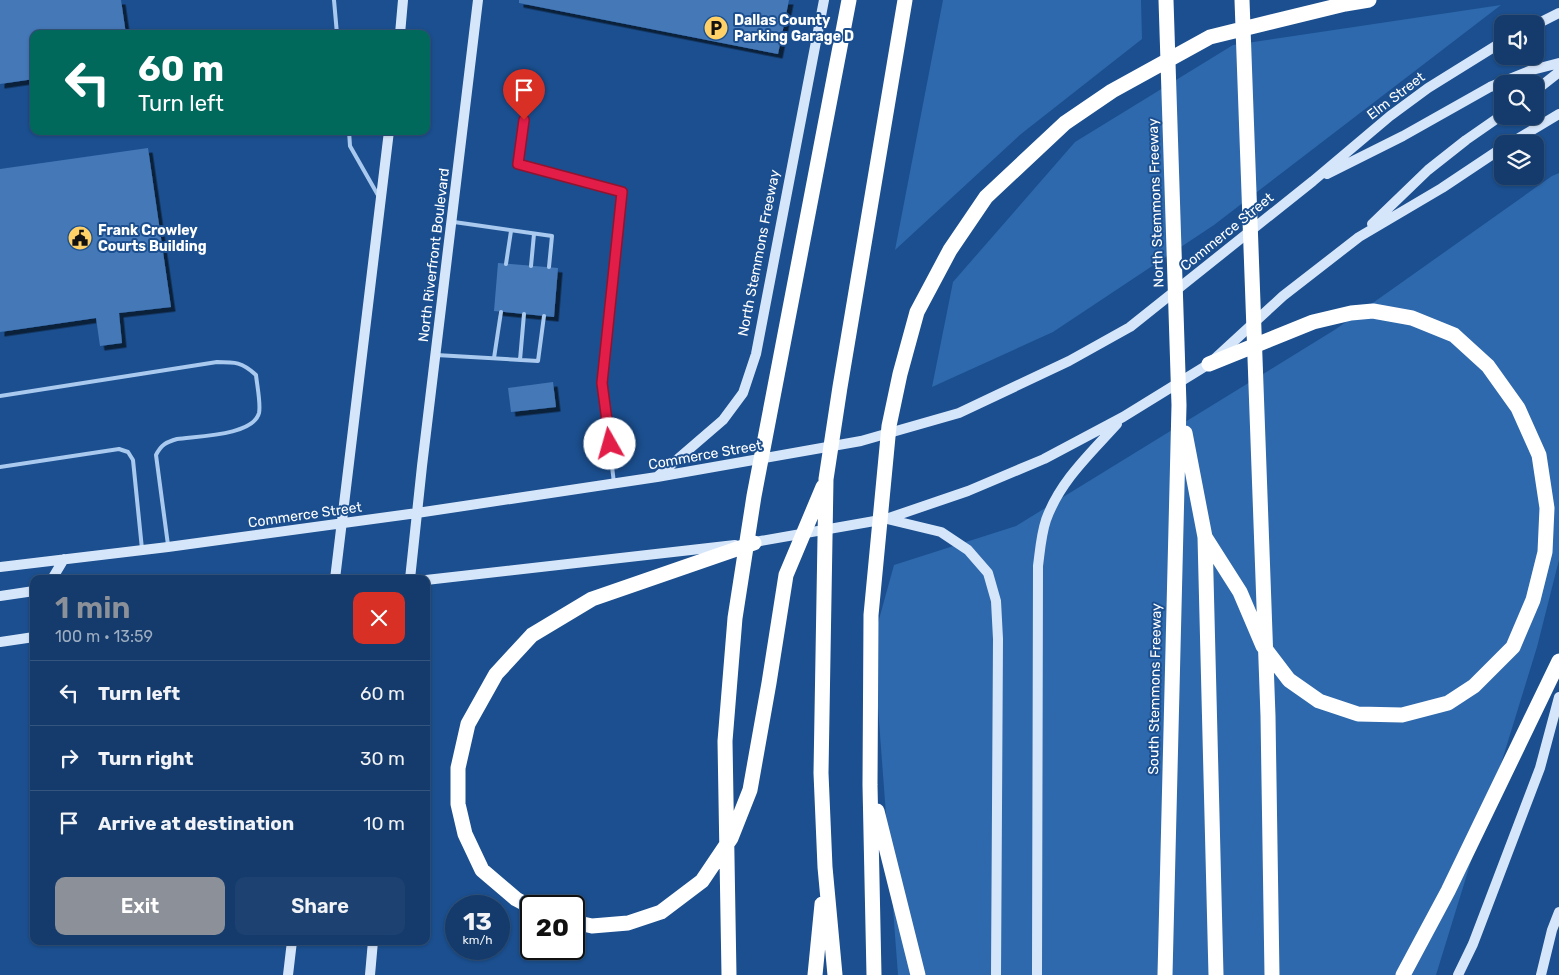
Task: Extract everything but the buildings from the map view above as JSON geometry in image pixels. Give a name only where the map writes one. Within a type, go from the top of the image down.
[{"type":"highway","points":[[729,975],[725,741],[735,618],[754,496],[849,0]]},
{"type":"highway","points":[[835,975],[826,867],[821,773],[826,479],[905,0]]},
{"type":"highway","name":"North Stemmons Freeway","points":[[1166,0],[1180,405]]},
{"type":"highway","points":[[1242,0],[1268,716],[1272,975]]},
{"type":"highway","points":[[1313,0],[1345,4]]},
{"type":"highway","points":[[874,975],[870,785],[871,615],[889,426],[900,374],[917,312],[950,250],[986,196],[1064,123],[1112,91],[1210,37],[1345,4],[1369,0]]},
{"type":"highway","points":[[1205,537],[1240,592],[1263,646],[1288,680],[1319,700],[1358,714],[1402,715],[1448,703],[1474,686],[1512,647],[1534,600],[1545,552],[1547,508],[1539,455],[1518,408],[1488,366],[1454,335],[1412,318],[1373,311],[1351,313],[1313,322],[1209,364]]},
{"type":"highway","points":[[1180,405],[1205,537],[1216,975]]},
{"type":"highway","name":"South Stemmons Freeway","points":[[1164,970],[1180,405]]},
{"type":"highway","points":[[585,924],[592,926],[628,923],[661,912],[702,881],[731,838],[750,790],[786,575],[826,479]]},
{"type":"highway","points":[[520,901],[482,870],[465,834],[458,804],[458,768],[468,724],[496,674],[532,634],[592,599],[756,542]]},
{"type":"highway","points":[[1403,975],[1448,890],[1559,662]]},
{"type":"highway","points":[[870,785],[918,975]]},
{"type":"highway","points":[[814,975],[826,867]]},
{"type":"main road","points":[[400,30],[403,0]]},
{"type":"main road","name":"North Riverfront Boulevard","points":[[410,575],[478,0]]},
{"type":"main road","name":"North Stemmons Freeway","points":[[657,477],[723,420],[743,393],[756,354],[824,0]]},
{"type":"main road","points":[[1544,20],[1559,13]]},
{"type":"main road","name":"Elm Street","points":[[1313,181],[1390,116],[1428,88],[1494,47]]},
{"type":"main road","points":[[1313,181],[1403,136],[1490,87],[1532,70],[1559,63]]},
{"type":"main road","points":[[1544,84],[1559,72]]},
{"type":"main road","points":[[1524,135],[1559,114]]},
{"type":"main road","points":[[430,580],[756,542],[886,519],[968,491],[1044,459],[1124,417],[1209,364],[1283,296],[1359,237],[1428,170],[1494,121]]},
{"type":"main road","points":[[335,575],[388,135]]},
{"type":"main road","points":[[1359,237],[1442,188],[1494,153]]},
{"type":"main road","name":"Commerce Street","points":[[0,567],[417,514],[657,477],[861,441],[959,413],[1069,361],[1130,327],[1313,181]]},
{"type":"main road","points":[[1037,975],[1038,566],[1040,544],[1046,522],[1056,498],[1074,471],[1124,417]]},
{"type":"main road","points":[[886,519],[940,532],[968,550],[988,573],[996,601],[998,649],[996,975]]},
{"type":"main road","points":[[54,575],[64,559]]},
{"type":"main road","points":[[0,596],[30,592]]},
{"type":"main road","points":[[0,642],[30,637]]},
{"type":"main road","points":[[1458,975],[1473,944],[1540,768],[1559,697]]},
{"type":"main road","points":[[1542,975],[1552,930],[1559,912]]},
{"type":"main road","points":[[288,975],[292,945]]},
{"type":"main road","points":[[370,975],[373,945]]},
{"type":"lane","points":[[334,0],[337,30]]},
{"type":"lane","points":[[524,120],[518,164],[622,192],[602,383],[614,483]]},
{"type":"lane","points":[[349,135],[350,146],[380,200]]},
{"type":"lane","points":[[452,222],[552,236],[549,267]]},
{"type":"lane","points":[[506,264],[511,231]]},
{"type":"lane","points":[[531,266],[534,234]]},
{"type":"lane","points":[[494,358],[501,312]]},
{"type":"lane","points":[[520,360],[524,314]]},
{"type":"lane","points":[[436,355],[538,361],[544,316]]},
{"type":"lane","points":[[0,396],[217,362],[246,365],[256,374],[259,412],[256,419],[236,431],[168,441],[161,446],[156,455],[168,547]]},
{"type":"lane","points":[[0,467],[119,449],[128,452],[133,460],[142,549]]},
{"type":"shaded area","points":[[943,0],[1141,0],[1142,39],[1021,134],[895,250]]},
{"type":"shaded area","points":[[1501,5],[1214,225],[1053,332],[932,387],[953,282],[1075,142],[1233,45]]},
{"type":"shaded area","points":[[1559,173],[1559,560],[1537,647],[1436,975],[898,975],[873,641],[894,565],[1016,526],[1336,329],[1539,185],[1544,185],[1544,182]]},
{"type":"place","name":"Dallas County Parking Garage D","points":[[716,28]]},
{"type":"place","name":"Frank Crowley Courts Building","points":[[80,238]]},
{"type":"route","points":[[524,120],[518,164],[622,192],[602,383],[610,444]]}]
